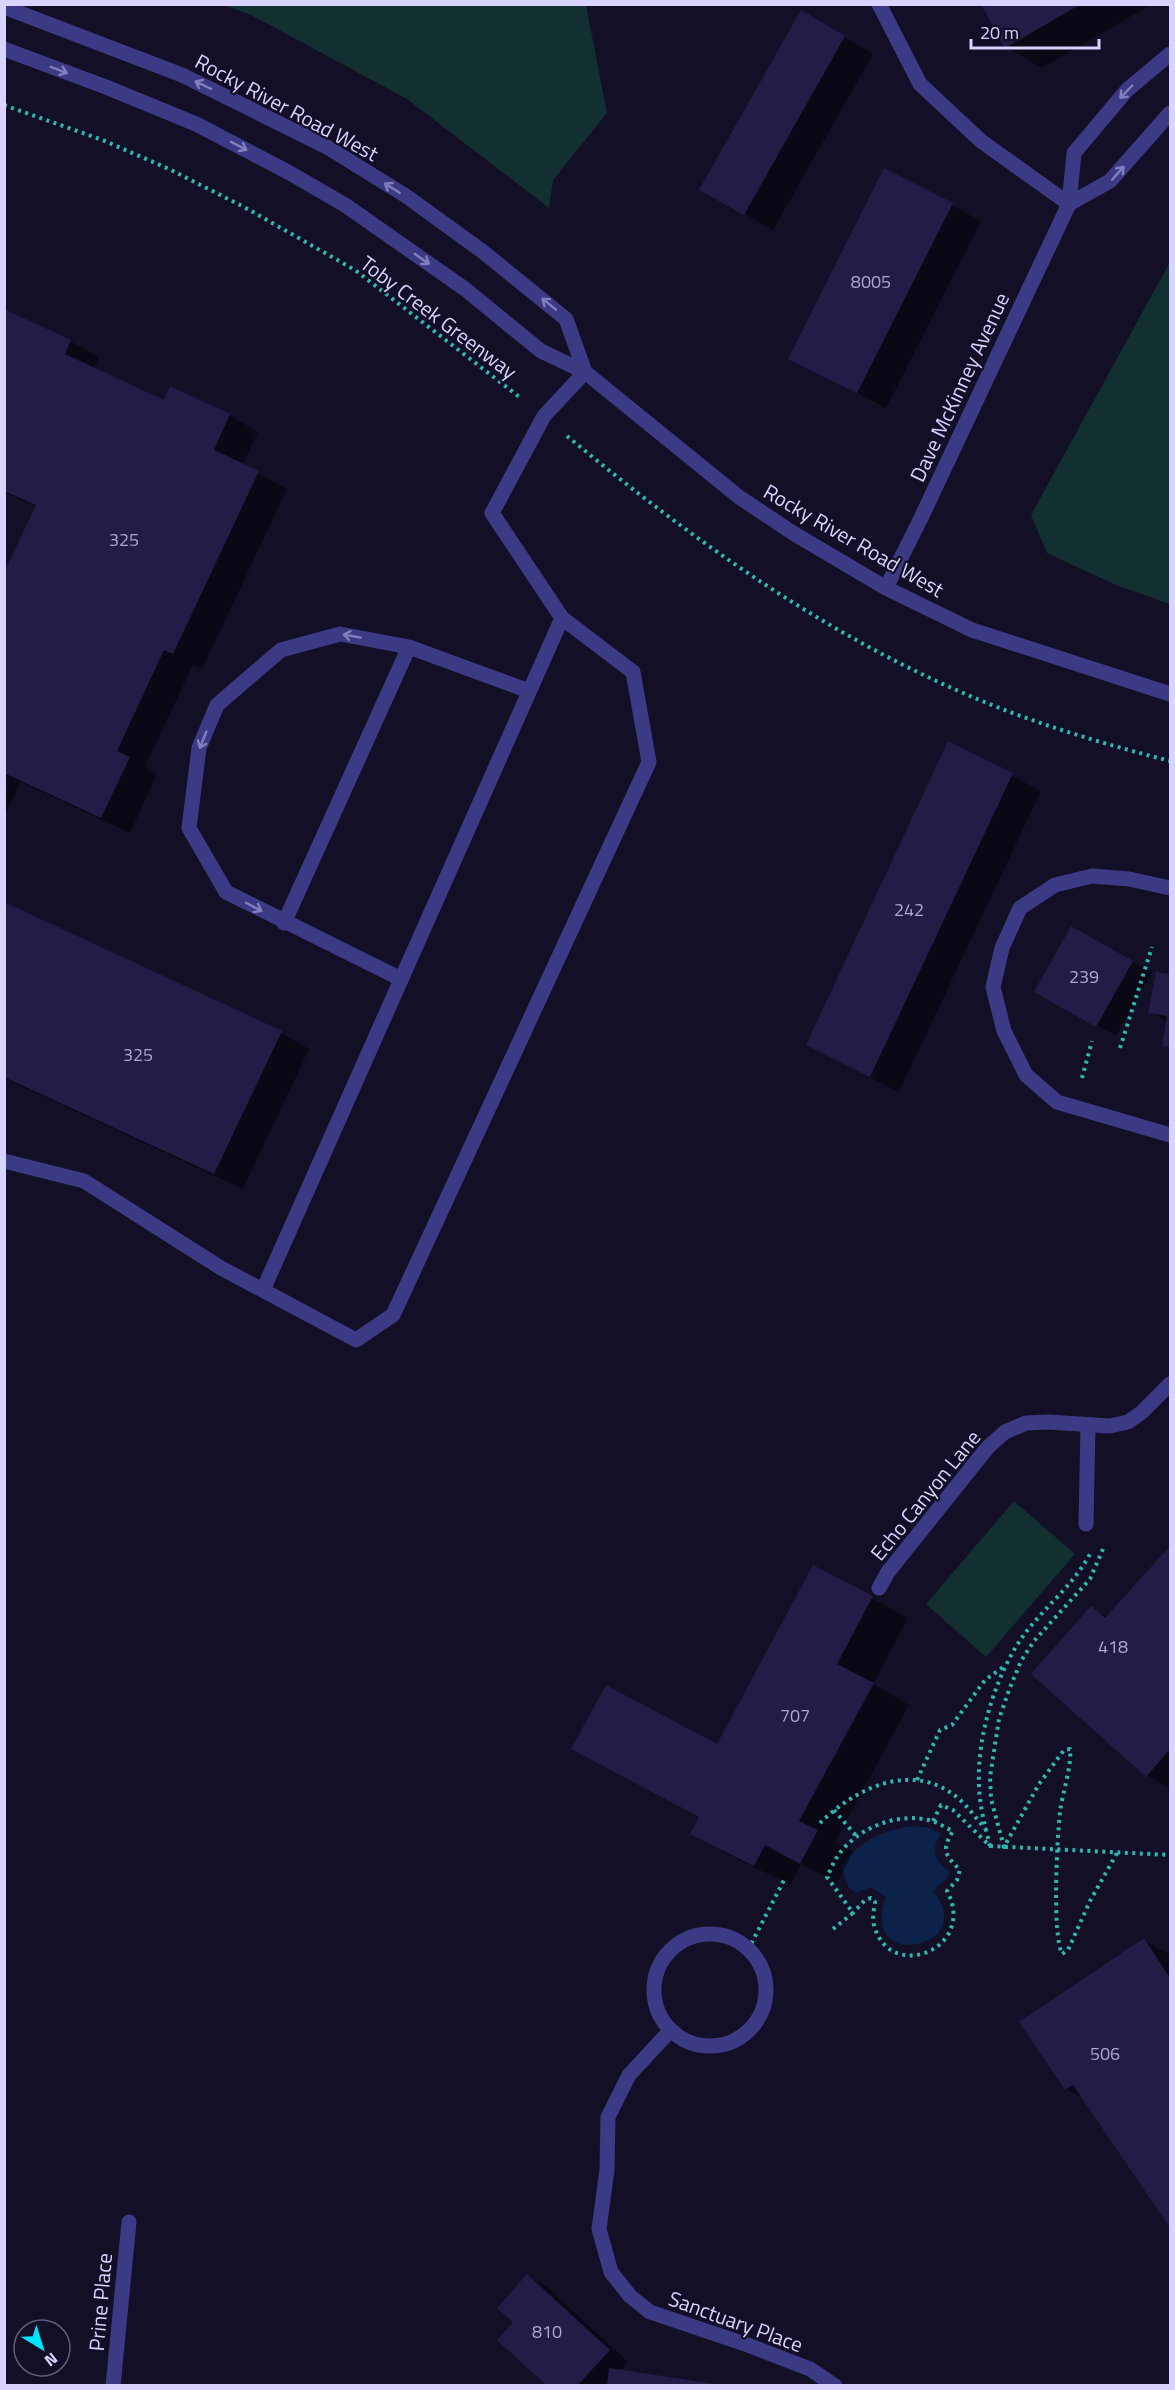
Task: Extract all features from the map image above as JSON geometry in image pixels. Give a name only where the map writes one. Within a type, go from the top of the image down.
[{"type":"street","points":[[879,4],[920,84],[981,141],[1069,204],[1110,181],[1170,112]]},
{"type":"street","name":"Rocky River Road West","points":[[4,7],[182,75],[327,147],[406,196],[482,251],[566,318],[585,372]]},
{"type":"street","name":"Rocky River Road West","points":[[4,49],[196,124],[288,172],[345,206],[465,289],[541,351],[585,372],[739,497],[793,533],[886,588],[972,630],[1170,694]]},
{"type":"street","name":"Dave McKinney Avenue","points":[[886,588],[1069,204],[1074,153],[1127,90],[1170,54]]},
{"type":"street","points":[[4,1161],[84,1181],[221,1268],[356,1340],[393,1316],[649,762],[633,672],[562,618],[492,513],[544,416],[585,372]]},
{"type":"street","points":[[263,1290],[562,618]]},
{"type":"street","points":[[401,979],[284,923],[226,892],[189,828],[199,748],[217,705],[281,650],[340,634],[409,647],[529,691]]},
{"type":"street","points":[[284,923],[409,647]]},
{"type":"street","points":[[1170,888],[1129,879],[1092,876],[1055,885],[1020,908],[1007,938],[993,987],[1004,1031],[1026,1075],[1057,1102],[1170,1135]]},
{"type":"street","name":"Echo Canyon Lane","points":[[879,1588],[888,1572],[988,1447],[1005,1432],[1026,1423],[1110,1426],[1128,1422],[1142,1412],[1170,1384]]},
{"type":"street","points":[[1086,1524],[1088,1425]]},
{"type":"street","points":[[706,1934],[725,1935],[748,1950],[755,1956],[764,1973],[766,1991],[763,2009],[753,2026],[740,2038],[722,2045],[704,2047],[686,2042],[670,2031],[659,2016],[653,1999],[654,1980],[661,1962],[672,1948],[688,1938],[706,1934]]},
{"type":"street","name":"Sanctuary Place","points":[[670,2031],[629,2075],[608,2117],[607,2170],[599,2229],[611,2272],[630,2296],[650,2312],[748,2345],[810,2369],[835,2385]]},
{"type":"street","name":"Prine Place","points":[[113,2385],[129,2222]]},
{"type":"path","name":"Toby Creek Greenway","points":[[4,105],[105,141],[169,169],[244,207],[345,264],[544,416],[687,532],[817,618],[923,674],[996,707],[1104,743],[1170,761]]},
{"type":"path","points":[[1120,1048],[1152,947]]},
{"type":"path","points":[[1074,1108],[1092,1041]]},
{"type":"path","points":[[1004,1847],[991,1799],[990,1777],[999,1719],[1021,1661],[1034,1641],[1090,1579],[1106,1543]]},
{"type":"path","points":[[990,1846],[979,1784],[980,1756],[996,1691],[1007,1665],[1025,1634],[1071,1584],[1093,1547]]},
{"type":"path","points":[[917,1780],[940,1730],[952,1725],[985,1680],[1007,1665]]},
{"type":"path","points":[[1004,1847],[1039,1784],[1066,1748],[1070,1752],[1060,1813],[1058,1850],[1057,1924],[1062,1954],[1068,1950],[1087,1908],[1117,1853]]},
{"type":"path","points":[[820,1823],[856,1794],[878,1784],[898,1780],[917,1780],[939,1787],[956,1797],[986,1830]]},
{"type":"path","points":[[933,1821],[941,1804],[953,1810],[990,1846],[1170,1855]]},
{"type":"path","points":[[834,1810],[857,1837]]},
{"type":"path","points":[[833,1929],[853,1913],[865,1900],[871,1898],[875,1902],[873,1923],[878,1935],[888,1948],[904,1956],[920,1956],[937,1948],[949,1934],[954,1918],[953,1903],[947,1891],[957,1880],[960,1870],[945,1851],[946,1842],[953,1831],[933,1821],[914,1818],[885,1821],[857,1837],[838,1855],[827,1877],[853,1913]]},
{"type":"path","points":[[748,1950],[784,1880]]},
{"type":"green space","points":[[224,5],[586,5],[607,113],[553,180],[549,208],[407,99],[251,15]]},
{"type":"green space","points":[[1170,262],[1170,604],[1116,585],[1047,553],[1031,515]]},
{"type":"green space","points":[[1014,1501],[1075,1554],[986,1657],[926,1604]]},
{"type":"water","points":[[915,1826],[930,1828],[941,1834],[936,1845],[936,1855],[941,1864],[950,1872],[933,1891],[944,1911],[942,1927],[932,1938],[917,1944],[901,1944],[888,1936],[882,1921],[886,1897],[871,1887],[856,1893],[849,1888],[841,1867],[856,1850],[873,1838],[893,1830]]},
{"type":"building","points":[[981,4],[1081,4],[1005,48]]},
{"type":"building","points":[[801,10],[845,36],[744,215],[699,190]]},
{"type":"building","points":[[884,168],[953,203],[857,393],[788,359]]},
{"type":"building","points":[[4,309],[71,340],[65,354],[164,400],[170,386],[230,414],[214,450],[259,471],[173,654],[164,650],[117,751],[130,757],[101,818],[4,773],[4,573],[36,505],[4,491]]},
{"type":"building","points":[[948,741],[1013,773],[870,1077],[806,1045]]},
{"type":"building","points":[[4,902],[282,1031],[214,1174],[4,1077]]},
{"type":"building","points":[[1071,926],[1133,961],[1096,1027],[1034,992]]},
{"type":"building","points":[[1156,972],[1170,974],[1170,1047],[1162,1046],[1167,1016],[1148,1013]]},
{"type":"building","points":[[1170,1546],[1170,1749],[1146,1777],[1031,1674],[1091,1606],[1105,1618]]},
{"type":"building","points":[[813,1565],[873,1596],[837,1664],[874,1683],[799,1821],[818,1830],[800,1864],[765,1845],[754,1866],[690,1834],[699,1817],[571,1749],[606,1685],[717,1744]]},
{"type":"building","points":[[1144,1938],[1170,1978],[1170,2228],[1073,2085],[1065,2090],[1019,2022]]},
{"type":"building","points":[[527,2274],[610,2350],[577,2386],[547,2386],[497,2340],[513,2322],[497,2308]]},
{"type":"building","points":[[609,2368],[715,2384],[715,2386],[607,2386]]}]
